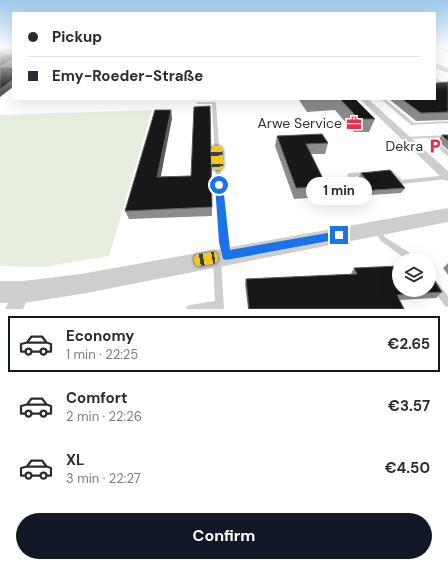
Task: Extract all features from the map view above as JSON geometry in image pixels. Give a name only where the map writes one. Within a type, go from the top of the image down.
[{"type":"street","points":[[436,65],[448,71]]},
{"type":"street","points":[[365,100],[448,177]]},
{"type":"street","points":[[0,292],[18,300],[81,284],[222,256],[448,215]]},
{"type":"lane","points":[[436,80],[448,87]]},
{"type":"lane","points":[[442,88],[448,87]]},
{"type":"lane","points":[[385,100],[413,124],[448,122]]},
{"type":"lane","points":[[190,309],[220,307],[222,256],[214,103],[198,103]]},
{"type":"lane","points":[[407,138],[448,136]]},
{"type":"lane","points":[[428,137],[448,154]]},
{"type":"lane","points":[[378,173],[391,172],[401,182],[448,177]]},
{"type":"lane","points":[[354,181],[350,175],[371,173]]},
{"type":"lane","points":[[375,228],[383,238],[403,253]]},
{"type":"lane","points":[[436,287],[448,303]]},
{"type":"green space","points":[[152,110],[109,256],[43,267],[0,266],[0,115]]},
{"type":"building","points":[[0,61],[9,61],[0,67]]},
{"type":"building","points":[[0,67],[12,67],[12,81],[0,89]]},
{"type":"building","points":[[448,82],[448,112],[421,113],[403,100],[436,100],[436,83]]},
{"type":"building","points":[[341,100],[356,100],[375,119],[359,119]]},
{"type":"building","points":[[210,106],[212,207],[125,211],[155,110],[171,110],[157,177],[191,176],[194,107]]},
{"type":"building","points":[[322,134],[328,143],[306,144],[327,187],[296,188],[277,136]]},
{"type":"building","points":[[442,135],[448,135],[448,141]]},
{"type":"building","points":[[390,170],[405,188],[359,191],[354,183],[368,182],[361,173]]},
{"type":"building","points":[[392,266],[392,297],[398,297],[404,309],[249,309],[246,279],[357,274],[354,268]]},
{"type":"building","points":[[436,283],[442,292],[436,292]]},
{"type":"place","name":"Arwe Service","points":[[354,123]]},
{"type":"place","name":"Dekra","points":[[435,146]]},
{"type":"route","points":[[219,185],[221,218],[226,255],[339,235]]}]
